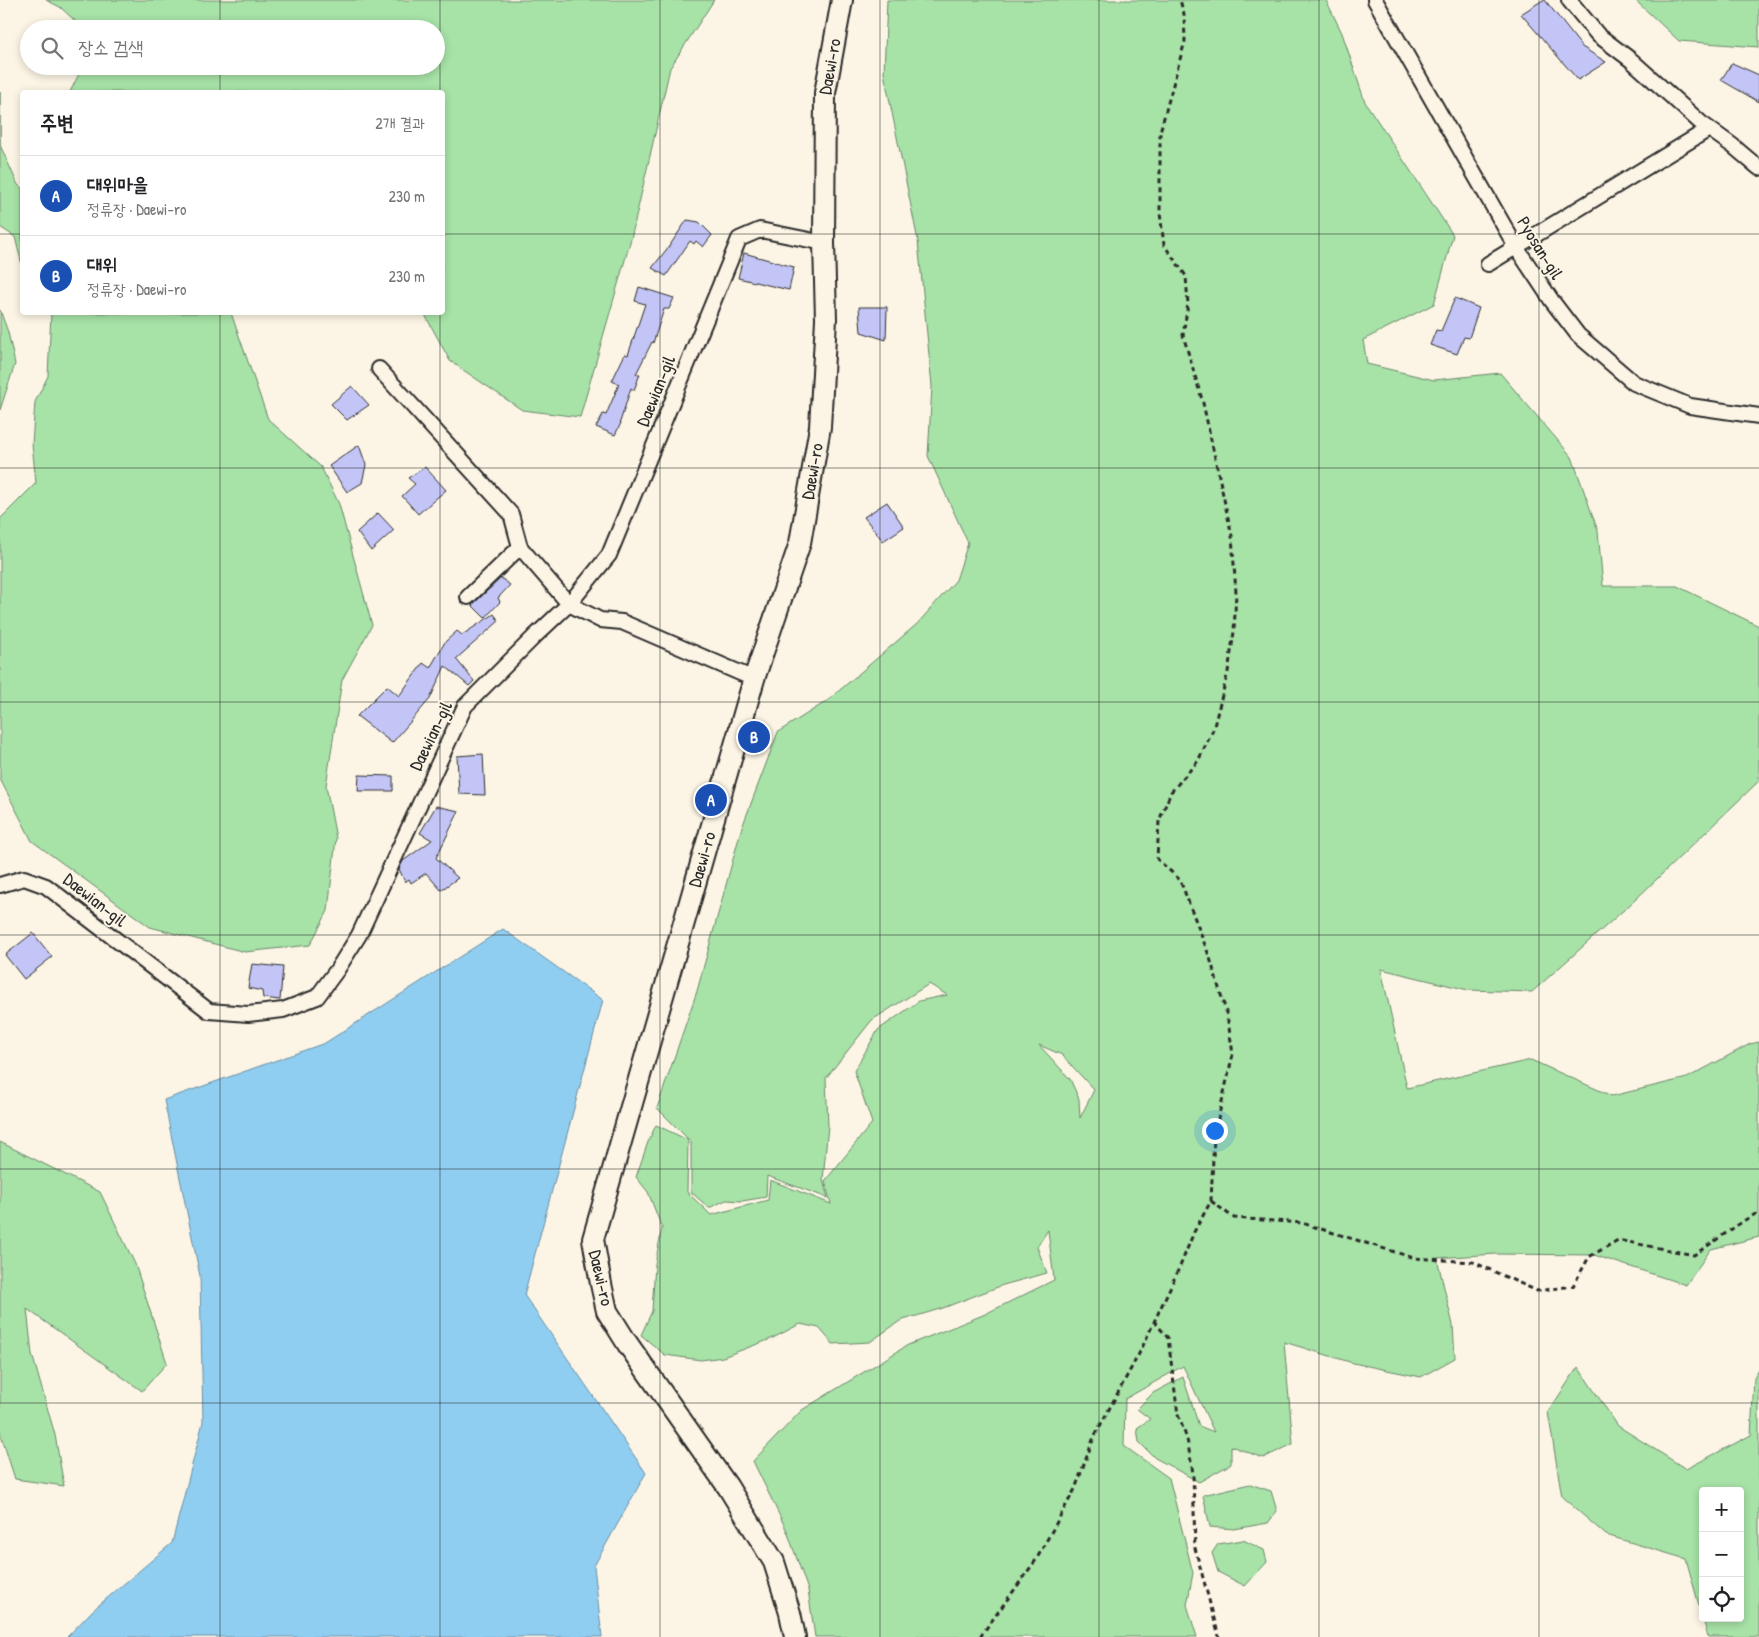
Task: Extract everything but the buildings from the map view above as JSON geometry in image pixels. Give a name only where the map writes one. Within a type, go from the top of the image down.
[{"type":"main road","name":"Daewi-ro","points":[[795,1637],[790,1613],[774,1562],[728,1486],[627,1343],[607,1311],[592,1239],[754,679],[800,543],[820,427],[826,319],[824,242],[825,93],[842,0]]},
{"type":"street","name":"Pyosan-gil","points":[[1375,0],[1516,247],[1552,301],[1578,335],[1634,383],[1690,406],[1759,416]]},
{"type":"street","points":[[1568,0],[1598,35],[1632,60],[1709,129],[1759,168]]},
{"type":"street","points":[[1488,264],[1709,129]]},
{"type":"street","name":"Daewian-gil","points":[[0,885],[24,878],[46,886],[208,1011],[248,1014],[283,1010],[317,997],[338,970],[359,935],[465,706],[569,604],[609,555],[739,239],[760,230],[824,242]]},
{"type":"street","points":[[379,369],[511,514],[520,547],[569,604],[600,620],[622,622],[754,679]]},
{"type":"street","points":[[468,597],[520,547]]},
{"type":"path","points":[[980,1637],[1036,1560],[1075,1489],[1094,1437],[1141,1350],[1194,1232],[1211,1201],[1214,1136],[1233,1054],[1227,1015],[1210,958],[1180,880],[1157,859],[1159,821],[1171,792],[1198,761],[1214,730],[1228,672],[1234,632],[1236,593],[1232,536],[1203,403],[1183,335],[1188,304],[1186,276],[1164,245],[1160,213],[1160,132],[1186,40],[1184,14],[1180,0]]},
{"type":"path","points":[[1211,1201],[1234,1218],[1302,1223],[1414,1258],[1473,1262],[1537,1291],[1573,1286],[1589,1257],[1618,1240],[1694,1255],[1759,1212]]},
{"type":"path","points":[[1154,1321],[1168,1338],[1178,1415],[1187,1439],[1193,1473],[1195,1548],[1219,1637]]},
{"type":"green space","points":[[46,0],[714,0],[670,68],[631,239],[580,417],[522,410],[450,361],[425,315],[445,315],[445,90],[71,90],[78,75],[445,75],[445,20],[74,20],[60,7]]},
{"type":"green space","points":[[887,0],[1326,0],[1342,33],[1365,102],[1453,235],[1434,304],[1363,340],[1367,364],[1434,380],[1500,373],[1572,457],[1598,531],[1603,586],[1677,586],[1759,626],[1759,781],[1635,900],[1532,992],[1468,990],[1381,969],[1407,1088],[1531,1060],[1612,1096],[1687,1078],[1750,1044],[1759,1042],[1759,1237],[1711,1249],[1686,1285],[1594,1255],[1496,1254],[1437,1258],[1453,1325],[1455,1358],[1421,1377],[1353,1363],[1284,1342],[1293,1444],[1263,1458],[1231,1446],[1231,1464],[1199,1482],[1155,1458],[1139,1442],[1137,1428],[1150,1419],[1137,1409],[1153,1393],[1183,1377],[1199,1426],[1214,1432],[1183,1366],[1125,1399],[1124,1446],[1169,1478],[1193,1573],[1187,1605],[1197,1637],[815,1637],[808,1590],[787,1531],[753,1461],[802,1410],[908,1345],[983,1315],[1054,1280],[1048,1230],[1037,1247],[1047,1273],[1003,1285],[943,1308],[900,1321],[870,1342],[833,1344],[819,1328],[800,1324],[771,1339],[723,1357],[701,1360],[665,1355],[641,1335],[652,1311],[655,1264],[662,1228],[648,1192],[636,1177],[656,1125],[688,1140],[687,1192],[711,1215],[768,1200],[770,1180],[831,1204],[825,1181],[872,1123],[854,1071],[878,1030],[919,1001],[947,995],[929,984],[872,1020],[826,1078],[828,1125],[823,1180],[828,1198],[767,1176],[766,1197],[742,1201],[726,1200],[709,1208],[691,1192],[691,1142],[657,1108],[697,991],[741,830],[778,732],[827,701],[917,624],[956,580],[968,543],[928,456],[932,386],[918,241],[884,73]],"holes":[[[1039,1045],[1062,1055],[1094,1090],[1080,1118],[1079,1099],[1070,1079]]]},
{"type":"green space","points":[[1635,0],[1759,0],[1759,47],[1679,41]]},
{"type":"green space","points":[[0,145],[20,186],[20,257],[15,237],[0,227]]},
{"type":"green space","points":[[0,310],[8,332],[15,364],[0,410]]},
{"type":"green space","points":[[51,315],[232,315],[268,419],[321,467],[339,504],[372,625],[342,680],[326,786],[336,838],[328,911],[310,945],[245,952],[150,927],[32,841],[0,779],[0,519],[36,483],[32,444],[35,402],[48,376]]},
{"type":"green space","points":[[0,1142],[100,1192],[135,1264],[167,1363],[142,1391],[27,1309],[32,1354],[55,1435],[64,1486],[15,1479],[0,1432]]},
{"type":"green space","points":[[1578,1367],[1618,1426],[1686,1469],[1751,1435],[1754,1378],[1759,1370],[1759,1637],[1708,1637],[1704,1622],[1744,1622],[1744,1487],[1699,1487],[1699,1605],[1686,1559],[1606,1535],[1562,1497],[1548,1412]]},
{"type":"green space","points":[[1250,1484],[1271,1491],[1277,1511],[1268,1523],[1234,1529],[1210,1527],[1203,1495]]},
{"type":"green space","points":[[1243,1540],[1264,1550],[1267,1562],[1245,1586],[1218,1572],[1212,1553],[1218,1544]]},
{"type":"water","points":[[503,929],[603,1000],[524,1295],[646,1473],[594,1566],[602,1637],[67,1637],[92,1611],[172,1543],[203,1422],[200,1276],[164,1100],[325,1043]]},
{"type":"place","name":"대위","points":[[754,737]]},
{"type":"place","name":"대위마을","points":[[711,800]]}]
